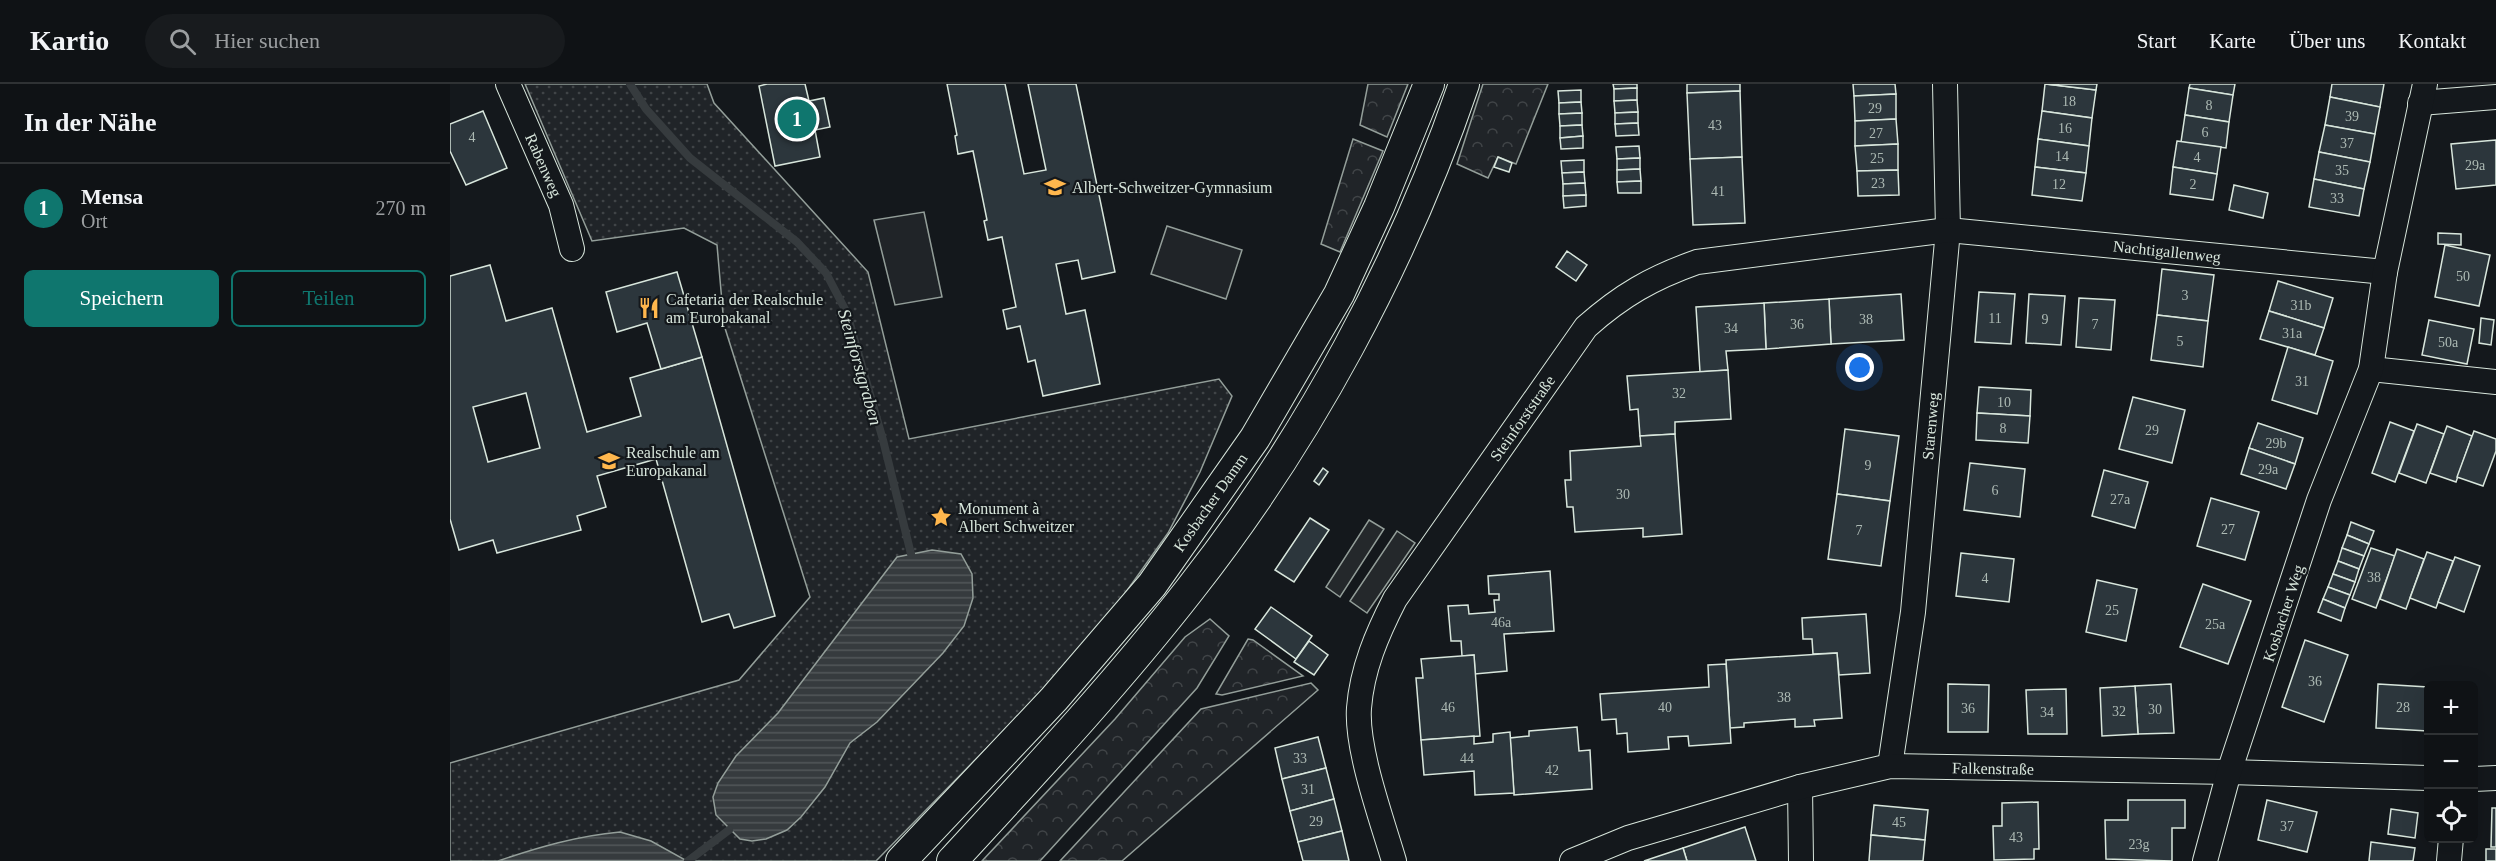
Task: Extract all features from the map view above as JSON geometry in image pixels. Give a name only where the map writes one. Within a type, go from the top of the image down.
[{"type":"street","name":"Rabenweg","points":[[508,84],[561,205],[572,249]]},
{"type":"street","name":"Kosbacher Damm","points":[[902,861],[1054,699],[1152,585],[1255,438],[1339,294],[1379,207],[1430,84]]},
{"type":"street","name":"Kosbacher Damm","points":[[952,861],[1114,682],[1191,588],[1274,470],[1353,338],[1385,277],[1419,202],[1464,84]]},
{"type":"street","name":"Starenweg","points":[[1890,766],[1913,612],[1948,230],[1945,84]]},
{"type":"street","points":[[2422,94],[2496,97]]},
{"type":"street","name":"Kosbacher Weg","points":[[2205,861],[2229,772],[2319,500],[2371,369],[2385,272],[2422,94]]},
{"type":"street","name":"Nachtigallenweg","points":[[1948,230],[2385,272]]},
{"type":"street","name":"Steinforststraße","points":[[1394,861],[1362,746],[1359,710],[1364,674],[1376,636],[1395,599],[1586,327],[1603,311],[1641,285],[1661,274],[1697,262],[1948,230]]},
{"type":"street","points":[[2371,369],[2496,382]]},
{"type":"street","name":"Falkenstraße","points":[[1572,861],[1628,838],[1800,787],[1890,766],[2424,778]]},
{"type":"street","points":[[2478,779],[2496,778]]},
{"type":"street","points":[[1800,787],[1800,861]]},
{"type":"street","points":[[2449,861],[2451,843]]},
{"type":"green space","points":[[525,84],[707,84],[714,103],[868,272],[909,439],[1219,379],[1232,396],[1200,472],[1168,533],[1116,606],[1027,707],[876,861],[450,861],[450,763],[739,680],[810,597],[724,325],[717,245],[684,228],[592,241]]},
{"type":"green space","points":[[1368,84],[1408,84],[1387,137],[1360,125]]},
{"type":"green space","points":[[1483,84],[1548,84],[1516,164],[1498,157],[1488,178],[1457,164]]},
{"type":"green space","points":[[1353,139],[1383,151],[1340,252],[1321,244]]},
{"type":"green space","points":[[924,212],[942,297],[895,305],[874,220]]},
{"type":"green space","points":[[1167,226],[1242,250],[1226,299],[1151,274]]},
{"type":"green space","points":[[1210,619],[1229,636],[1197,688],[1040,861],[982,861],[1115,719],[1185,637]]},
{"type":"green space","points":[[1248,639],[1253,640],[1303,676],[1222,695],[1216,694]]},
{"type":"green space","points":[[1311,683],[1318,690],[1122,861],[1060,861],[1201,709]]},
{"type":"shaded area","points":[[1369,520],[1384,529],[1340,597],[1326,587]]},
{"type":"shaded area","points":[[1397,531],[1415,543],[1367,613],[1350,601]]},
{"type":"shaded area","points":[[932,550],[961,554],[972,574],[973,598],[964,626],[943,653],[877,722],[850,743],[825,787],[801,817],[787,830],[766,839],[752,841],[740,839],[716,815],[713,797],[718,783],[736,756],[778,713],[897,557]]},
{"type":"shaded area","points":[[620,832],[651,841],[687,861],[498,861],[558,843]]},
{"type":"building","points":[[805,84],[809,101],[824,98],[830,127],[815,130],[820,157],[775,166],[759,86]]},
{"type":"building","points":[[947,84],[1005,84],[1024,174],[1046,170],[1028,84],[1076,84],[1115,272],[1082,279],[1078,260],[1056,264],[1066,314],[1085,310],[1100,384],[1043,396],[1035,360],[1028,362],[1020,326],[1007,329],[1003,310],[1016,307],[1002,237],[988,240],[984,221],[987,220],[973,151],[958,154],[955,136],[957,135]]},
{"type":"building","points":[[1613,84],[1637,84],[1637,88],[1614,89]]},
{"type":"building","points":[[1687,84],[1740,84],[1740,91],[1687,93]]},
{"type":"building","points":[[1853,84],[1895,84],[1896,94],[1854,96]]},
{"type":"building","points":[[2045,84],[2096,90],[2092,118],[2042,111]]},
{"type":"building","points":[[2046,84],[2097,84],[2096,90]]},
{"type":"building","points":[[2190,84],[2235,84],[2233,95],[2189,88]]},
{"type":"building","points":[[2332,84],[2384,84],[2380,107],[2330,97]]},
{"type":"building","points":[[1637,88],[1637,100],[1614,101],[1614,89]]},
{"type":"building","points":[[2189,88],[2233,95],[2229,122],[2185,115]]},
{"type":"building","points":[[1581,90],[1581,102],[1559,103],[1558,91]]},
{"type":"building","points":[[1740,91],[1742,157],[1690,159],[1687,93]]},
{"type":"building","points":[[1896,94],[1896,119],[1855,121],[1854,96]]},
{"type":"building","points":[[2330,97],[2380,107],[2375,134],[2325,125]]},
{"type":"building","points":[[1637,100],[1638,112],[1615,113],[1614,101]]},
{"type":"building","points":[[1581,102],[1582,113],[1559,114],[1559,103]]},
{"type":"building","points":[[483,111],[507,168],[466,185],[450,151],[450,124]]},
{"type":"building","points":[[2042,111],[2092,118],[2089,146],[2038,139]]},
{"type":"building","points":[[1638,112],[1638,123],[1615,124],[1615,113]]},
{"type":"building","points":[[1582,113],[1582,125],[1560,126],[1559,114]]},
{"type":"building","points":[[2185,115],[2229,122],[2226,148],[2181,142]]},
{"type":"building","points":[[1896,119],[1898,144],[1855,146],[1855,121]]},
{"type":"building","points":[[1638,123],[1639,135],[1616,136],[1615,124]]},
{"type":"building","points":[[1582,125],[1583,136],[1560,138],[1560,126]]},
{"type":"building","points":[[2325,125],[2375,134],[2370,162],[2319,152]]},
{"type":"building","points":[[1583,136],[1583,148],[1561,149],[1560,138]]},
{"type":"building","points":[[2038,139],[2089,146],[2086,173],[2035,167]]},
{"type":"building","points":[[2496,140],[2496,185],[2456,189],[2451,144]]},
{"type":"building","points":[[2177,141],[2221,147],[2217,174],[2173,167]]},
{"type":"building","points":[[1898,144],[1898,170],[1857,171],[1855,146]]},
{"type":"building","points":[[1639,146],[1640,158],[1617,159],[1616,147]]},
{"type":"building","points":[[2319,152],[2370,162],[2364,189],[2314,179]]},
{"type":"building","points":[[1498,157],[1512,163],[1509,172],[1494,167]]},
{"type":"building","points":[[1742,157],[1745,223],[1693,225],[1690,159]]},
{"type":"building","points":[[1640,158],[1640,169],[1617,170],[1617,159]]},
{"type":"building","points":[[1584,160],[1584,172],[1562,173],[1561,161]]},
{"type":"building","points":[[2035,167],[2086,173],[2082,201],[2032,195]]},
{"type":"building","points":[[2173,167],[2217,174],[2213,200],[2170,194]]},
{"type":"building","points":[[1640,169],[1641,181],[1617,182],[1617,170]]},
{"type":"building","points":[[1898,170],[1899,195],[1858,196],[1857,171]]},
{"type":"building","points":[[1584,172],[1585,183],[1563,184],[1562,173]]},
{"type":"building","points":[[2314,179],[2364,189],[2359,216],[2309,207]]},
{"type":"building","points":[[1641,181],[1641,193],[1618,193],[1617,182]]},
{"type":"building","points":[[1585,183],[1586,195],[1563,196],[1563,184]]},
{"type":"building","points":[[2234,185],[2268,193],[2263,218],[2229,210]]},
{"type":"building","points":[[1586,195],[1586,206],[1564,208],[1563,196]]},
{"type":"building","points":[[2438,233],[2461,234],[2461,245],[2438,244]]},
{"type":"building","points":[[2445,245],[2490,255],[2479,306],[2435,297]]},
{"type":"building","points":[[1567,251],[1587,265],[1576,281],[1556,267]]},
{"type":"building","points":[[490,265],[506,321],[552,308],[587,432],[641,416],[630,378],[702,357],[775,616],[734,628],[729,614],[702,622],[656,459],[597,476],[606,507],[577,516],[581,530],[497,553],[493,540],[459,550],[450,519],[450,276]],"holes":[[[526,393],[540,448],[488,462],[473,407]]]},
{"type":"building","points":[[2162,269],[2214,275],[2208,321],[2157,315]]},
{"type":"building","name":"Cafetaria der Realschule am Europakanal","points":[[677,272],[702,357],[661,369],[647,323],[617,332],[606,292]]},
{"type":"building","points":[[2278,281],[2333,298],[2324,328],[2269,311]]},
{"type":"building","points":[[1979,292],[2015,294],[2011,344],[1975,342]]},
{"type":"building","points":[[1901,294],[1904,340],[1831,344],[1829,299]]},
{"type":"building","points":[[2029,294],[2065,296],[2061,345],[2026,343]]},
{"type":"building","points":[[2079,298],[2115,300],[2111,350],[2076,347]]},
{"type":"building","points":[[1829,299],[1831,344],[1766,349],[1764,303]]},
{"type":"building","points":[[1764,303],[1766,349],[1726,351],[1728,370],[1700,372],[1696,307]]},
{"type":"building","points":[[2269,311],[2324,328],[2315,355],[2260,339]]},
{"type":"building","points":[[2157,315],[2208,321],[2203,367],[2151,360]]},
{"type":"building","points":[[2481,318],[2494,320],[2491,345],[2479,343]]},
{"type":"building","points":[[2429,320],[2474,329],[2467,364],[2422,355]]},
{"type":"building","points":[[2288,347],[2333,361],[2317,414],[2272,400]]},
{"type":"building","points":[[1728,370],[1731,419],[1675,422],[1675,434],[1640,436],[1638,409],[1630,410],[1627,376]]},
{"type":"building","points":[[1979,387],[2031,390],[2030,416],[1977,413]]},
{"type":"building","points":[[2133,397],[2185,410],[2172,463],[2119,449]]},
{"type":"building","points":[[1977,413],[2030,416],[2028,443],[1976,440]]},
{"type":"building","points":[[2390,422],[2414,431],[2395,482],[2372,473]]},
{"type":"building","points":[[2258,423],[2303,438],[2295,464],[2249,448]]},
{"type":"building","points":[[2417,424],[2444,434],[2426,483],[2399,473]]},
{"type":"building","points":[[2447,426],[2472,436],[2456,482],[2430,473]]},
{"type":"building","points":[[1845,429],[1899,436],[1890,501],[1837,494]]},
{"type":"building","points":[[2474,431],[2496,439],[2496,451],[2483,486],[2457,477]]},
{"type":"building","points":[[1675,434],[1682,534],[1643,537],[1643,528],[1575,532],[1573,507],[1567,507],[1565,480],[1571,480],[1570,451],[1641,446],[1640,436]]},
{"type":"building","points":[[2249,448],[2295,464],[2286,489],[2241,474]]},
{"type":"building","points":[[1970,463],[2025,469],[2020,517],[1964,510]]},
{"type":"building","points":[[1323,468],[1328,472],[1319,485],[1314,481]]},
{"type":"building","points":[[2104,470],[2148,482],[2135,528],[2092,516]]},
{"type":"building","points":[[1837,494],[1890,501],[1881,566],[1828,559]]},
{"type":"building","points":[[2211,498],[2259,512],[2245,560],[2197,546]]},
{"type":"building","points":[[1310,518],[1329,530],[1294,582],[1275,570]]},
{"type":"building","points":[[2351,522],[2374,531],[2369,544],[2347,535]]},
{"type":"building","points":[[2347,535],[2369,544],[2364,556],[2342,548]]},
{"type":"building","points":[[2342,548],[2364,556],[2359,569],[2338,561]]},
{"type":"building","points":[[2371,548],[2395,556],[2376,608],[2352,599]]},
{"type":"building","points":[[2397,549],[2424,559],[2406,609],[2380,599]]},
{"type":"building","points":[[2427,552],[2453,561],[2436,608],[2410,598]]},
{"type":"building","points":[[1961,553],[2014,559],[2009,602],[1956,596]]},
{"type":"building","points":[[2455,557],[2480,566],[2464,612],[2438,602]]},
{"type":"building","points":[[2338,561],[2359,569],[2355,582],[2333,574]]},
{"type":"building","points":[[1550,571],[1554,631],[1504,634],[1507,671],[1475,674],[1474,655],[1462,656],[1461,641],[1451,641],[1448,606],[1468,605],[1469,614],[1495,612],[1494,600],[1499,600],[1499,594],[1489,594],[1488,576]]},
{"type":"building","points":[[2333,574],[2355,582],[2350,595],[2328,587]]},
{"type":"building","points":[[2097,580],[2137,589],[2126,641],[2086,632]]},
{"type":"building","points":[[2203,584],[2251,601],[2228,664],[2180,647]]},
{"type":"building","points":[[2328,587],[2350,595],[2345,608],[2323,599]]},
{"type":"building","points":[[2323,599],[2345,608],[2341,621],[2318,612]]},
{"type":"building","points":[[1271,607],[1312,636],[1296,659],[1255,629]]},
{"type":"building","points":[[1866,614],[1870,673],[1839,675],[1837,653],[1813,654],[1812,639],[1803,639],[1802,618]]},
{"type":"building","points":[[2305,640],[2348,655],[2324,722],[2282,707]]},
{"type":"building","points":[[1309,641],[1328,655],[1314,675],[1294,662]]},
{"type":"building","points":[[1837,653],[1842,718],[1814,720],[1815,726],[1795,727],[1795,719],[1744,723],[1744,727],[1730,728],[1726,660]]},
{"type":"building","points":[[1474,655],[1480,736],[1421,740],[1416,678],[1423,678],[1421,659]]},
{"type":"building","points":[[1726,664],[1731,743],[1689,746],[1688,736],[1668,737],[1669,749],[1628,752],[1627,733],[1617,734],[1616,719],[1602,720],[1600,694],[1709,687],[1708,665]]},
{"type":"building","points":[[1948,684],[1989,685],[1988,732],[1948,732]]},
{"type":"building","points":[[2171,684],[2174,733],[2138,734],[2135,686]]},
{"type":"building","points":[[2378,684],[2424,687],[2424,731],[2376,728]]},
{"type":"building","points":[[2135,686],[2138,734],[2102,736],[2100,688]]},
{"type":"building","points":[[2066,689],[2067,734],[2028,734],[2026,690]]},
{"type":"building","points":[[1577,727],[1579,751],[1590,750],[1592,789],[1514,795],[1510,738],[1529,736],[1529,731]]},
{"type":"building","points":[[1510,732],[1514,793],[1475,795],[1474,771],[1424,775],[1421,740],[1474,736],[1474,744],[1493,742],[1493,734]]},
{"type":"building","points":[[1318,737],[1326,768],[1282,779],[1275,748]]},
{"type":"building","points":[[1326,768],[1334,799],[1290,811],[1282,779]]},
{"type":"building","points":[[1334,799],[1342,831],[1298,842],[1290,811]]},
{"type":"building","points":[[2128,800],[2185,800],[2185,828],[2172,828],[2172,861],[2106,859],[2105,820],[2128,820]]},
{"type":"building","points":[[2267,800],[2317,812],[2307,852],[2258,840]]},
{"type":"building","points":[[2038,802],[2039,849],[2034,849],[2034,859],[1994,860],[1993,826],[2002,826],[2002,803]]},
{"type":"building","points":[[1874,805],[1928,810],[1925,840],[1871,835]]},
{"type":"building","points":[[2492,808],[2496,808],[2496,847],[2491,847]]},
{"type":"building","points":[[2391,809],[2418,813],[2415,838],[2388,834]]},
{"type":"building","points":[[1745,827],[1756,861],[1687,861],[1683,848]]},
{"type":"building","points":[[1342,831],[1349,861],[1303,861],[1298,842]]},
{"type":"building","points":[[1871,835],[1925,840],[1923,861],[1869,861]]},
{"type":"building","points":[[2371,842],[2415,848],[2413,861],[2369,861]]},
{"type":"building","points":[[1683,848],[1687,861],[1644,861]]},
{"type":"building","points":[[2486,849],[2496,849],[2496,861],[2486,861]]},
{"type":"waterway","name":"Steinforstgraben","points":[[630,84],[646,109],[690,158],[797,242],[826,273],[847,313],[883,440],[911,554]]},
{"type":"waterway","name":"Steinforstgraben","points":[[688,861],[729,830]]},
{"type":"place","name":"Mensa","points":[[797,119]]},
{"type":"place","name":"Albert-Schweitzer-Gymnasium","points":[[1055,187]]},
{"type":"place","name":"Cafetaria der Realschule am Europakanal","points":[[649,308]]},
{"type":"place","name":"Realschule am Europakanal","points":[[609,461]]},
{"type":"place","name":"Monument à Albert Schweitzer","points":[[941,517]]}]
